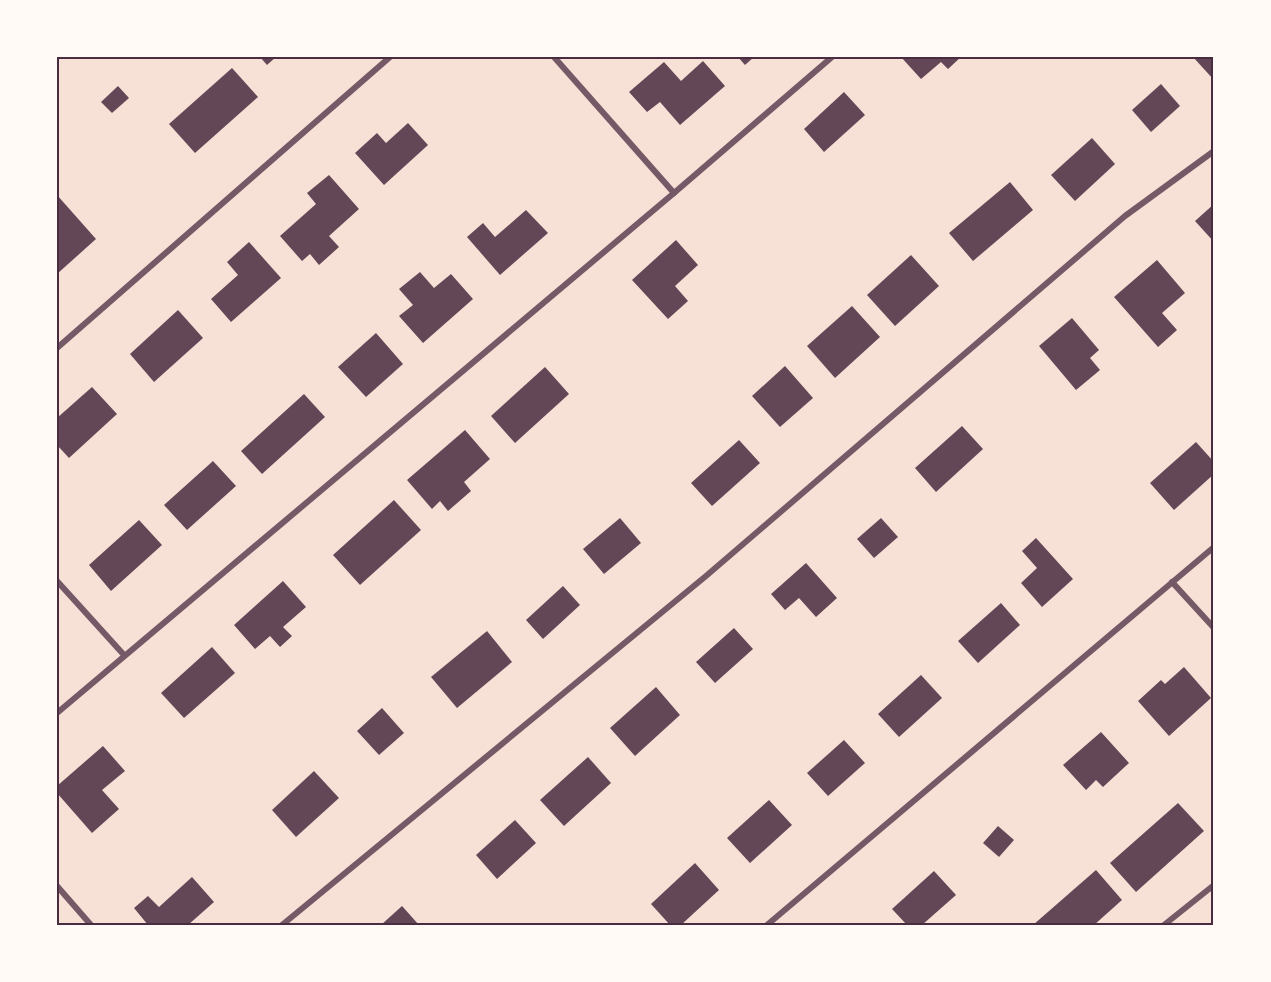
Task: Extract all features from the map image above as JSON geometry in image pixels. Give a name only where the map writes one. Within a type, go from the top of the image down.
[{"type":"street","points":[[57,348],[390,57]]},
{"type":"street","points":[[554,57],[674,193]]},
{"type":"street","points":[[57,713],[832,57]]},
{"type":"street","points":[[282,925],[706,576],[1125,216],[1214,151]]},
{"type":"street","points":[[767,925],[1214,548]]},
{"type":"street","points":[[57,581],[124,655]]},
{"type":"street","points":[[1173,582],[1214,628]]},
{"type":"street","points":[[1164,925],[1214,885]]},
{"type":"street","points":[[57,886],[91,925]]},
{"type":"building","points":[[260,57],[276,57],[267,65]]},
{"type":"building","points":[[738,57],[754,57],[745,65]]},
{"type":"building","points":[[901,57],[961,57],[948,69],[941,62],[921,79]]},
{"type":"building","points":[[1193,57],[1214,57],[1214,80]]},
{"type":"building","points":[[703,61],[725,86],[680,125],[660,102],[647,112],[629,92],[664,62],[681,81]]},
{"type":"building","points":[[232,68],[258,97],[195,153],[169,124]]},
{"type":"building","points":[[1161,84],[1180,106],[1151,132],[1132,110]]},
{"type":"building","points":[[118,86],[129,98],[112,113],[101,102]]},
{"type":"building","points":[[844,92],[865,115],[824,152],[804,129]]},
{"type":"building","points":[[408,123],[428,145],[384,185],[355,153],[377,133],[386,143]]},
{"type":"building","points":[[1092,138],[1115,164],[1075,201],[1051,175]]},
{"type":"building","points":[[329,175],[359,209],[329,236],[339,247],[319,265],[310,254],[302,261],[280,236],[316,204],[307,193]]},
{"type":"building","points":[[1010,182],[1033,210],[973,261],[949,233]]},
{"type":"building","points":[[57,195],[96,239],[57,274]]},
{"type":"building","points":[[1214,204],[1214,242],[1195,221]]},
{"type":"building","points":[[526,210],[548,233],[500,275],[467,237],[483,223],[495,237]]},
{"type":"building","points":[[676,240],[698,265],[675,286],[688,301],[668,319],[632,280]]},
{"type":"building","points":[[249,242],[281,278],[231,322],[211,299],[238,275],[227,262]]},
{"type":"building","points":[[911,255],[939,286],[895,326],[867,295]]},
{"type":"building","points":[[1157,260],[1185,293],[1162,313],[1177,330],[1158,347],[1114,297]]},
{"type":"building","points":[[420,272],[434,288],[451,274],[473,299],[423,343],[399,316],[413,305],[399,289]]},
{"type":"building","points":[[852,306],[880,337],[835,378],[807,346]]},
{"type":"building","points":[[178,310],[203,338],[154,382],[130,354]]},
{"type":"building","points":[[1072,318],[1099,350],[1090,358],[1100,370],[1076,390],[1039,346]]},
{"type":"building","points":[[376,333],[403,364],[366,397],[338,367]]},
{"type":"building","points":[[785,366],[813,398],[780,427],[752,396]]},
{"type":"building","points":[[545,367],[569,394],[515,443],[491,416]]},
{"type":"building","points":[[92,387],[117,414],[69,458],[57,445],[57,418]]},
{"type":"building","points":[[304,394],[325,417],[262,474],[241,451]]},
{"type":"building","points":[[962,426],[983,449],[936,492],[915,468]]},
{"type":"building","points":[[465,430],[490,459],[464,482],[471,491],[448,511],[440,501],[432,509],[407,480]]},
{"type":"building","points":[[739,440],[760,463],[712,506],[691,483]]},
{"type":"building","points":[[1196,442],[1214,462],[1214,474],[1174,510],[1150,483]]},
{"type":"building","points":[[213,461],[236,486],[187,530],[164,505]]},
{"type":"building","points":[[394,500],[421,530],[360,585],[333,555]]},
{"type":"building","points":[[620,518],[641,543],[604,574],[583,549]]},
{"type":"building","points":[[881,518],[898,537],[874,558],[857,539]]},
{"type":"building","points":[[139,520],[162,545],[111,591],[89,565]]},
{"type":"building","points":[[1036,538],[1073,579],[1042,607],[1021,583],[1037,568],[1022,551]]},
{"type":"building","points":[[806,563],[837,598],[816,617],[799,598],[785,610],[771,594]]},
{"type":"building","points":[[283,581],[306,607],[283,627],[292,636],[280,647],[270,636],[255,649],[234,625]]},
{"type":"building","points":[[563,586],[580,605],[543,639],[526,620]]},
{"type":"building","points":[[1001,603],[1020,625],[978,663],[958,641]]},
{"type":"building","points":[[734,628],[753,649],[715,683],[696,662]]},
{"type":"building","points":[[487,631],[512,662],[457,708],[431,677]]},
{"type":"building","points":[[212,647],[235,673],[184,718],[161,693]]},
{"type":"building","points":[[1184,667],[1211,698],[1169,736],[1138,701],[1161,680],[1165,684]]},
{"type":"building","points":[[921,675],[942,698],[899,737],[878,714]]},
{"type":"building","points":[[656,687],[680,715],[635,756],[610,728]]},
{"type":"building","points":[[382,708],[404,733],[379,755],[357,731]]},
{"type":"building","points":[[1101,732],[1129,763],[1103,787],[1096,780],[1086,790],[1063,765]]},
{"type":"building","points":[[844,740],[865,763],[828,796],[807,773]]},
{"type":"building","points":[[103,746],[125,771],[102,790],[119,809],[92,833],[57,793],[57,786]]},
{"type":"building","points":[[588,757],[611,783],[564,826],[540,800]]},
{"type":"building","points":[[314,771],[339,798],[296,837],[272,810]]},
{"type":"building","points":[[769,800],[792,825],[750,863],[727,838]]},
{"type":"building","points":[[1178,803],[1204,831],[1136,892],[1110,863]]},
{"type":"building","points":[[515,820],[536,843],[497,879],[476,855]]},
{"type":"building","points":[[998,826],[1014,840],[999,857],[983,843]]},
{"type":"building","points":[[695,863],[719,890],[681,925],[670,925],[651,904]]},
{"type":"building","points":[[1096,870],[1122,900],[1094,925],[1033,925]]},
{"type":"building","points":[[934,871],[956,895],[922,925],[907,925],[892,909]]},
{"type":"building","points":[[192,877],[214,902],[188,925],[148,925],[134,908],[148,896],[159,907]]},
{"type":"building","points":[[402,906],[419,925],[381,925]]}]
